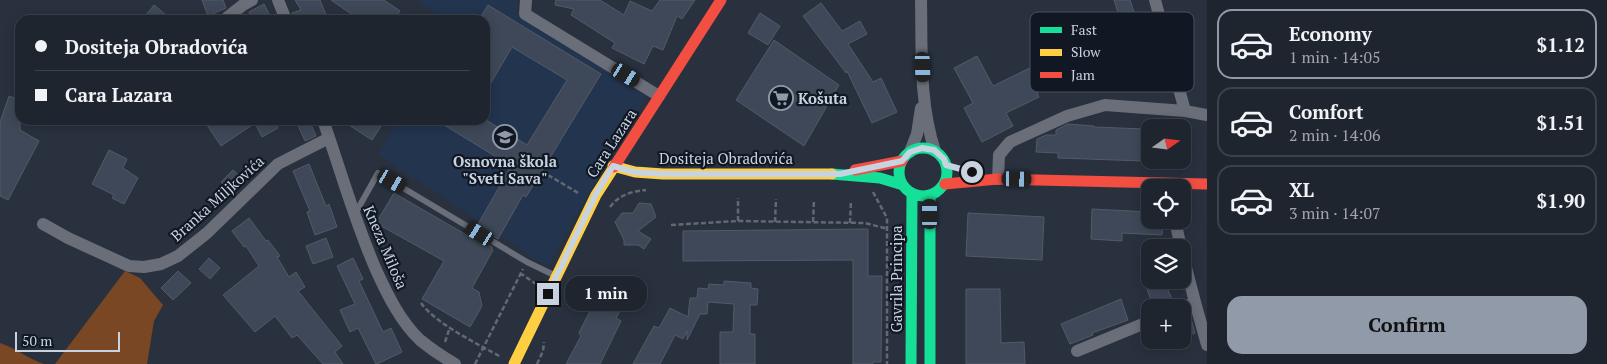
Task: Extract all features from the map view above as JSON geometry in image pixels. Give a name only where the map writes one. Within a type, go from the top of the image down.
[{"type":"street","points":[[230,15],[243,4],[252,0]]},
{"type":"street","points":[[278,0],[284,15]]},
{"type":"street","points":[[526,0],[525,14],[659,96]]},
{"type":"street","name":"Cara Lazara","points":[[514,364],[592,202],[613,166],[721,0]]},
{"type":"street","points":[[921,0],[924,86],[927,120],[934,150]]},
{"type":"street","points":[[924,86],[917,134],[899,173],[903,185],[912,194],[918,196],[930,195],[941,189],[955,167]]},
{"type":"street","points":[[1180,92],[1185,112]]},
{"type":"street","points":[[998,179],[999,155],[1010,142],[1068,116],[1105,105],[1207,115]]},
{"type":"street","name":"Kneza Miloša","points":[[325,125],[354,216],[385,290],[402,318],[420,340],[455,364]]},
{"type":"street","name":"Branka Miljkovića","points":[[42,224],[129,266],[144,267],[161,264],[178,256],[207,233],[278,164],[329,138]]},
{"type":"street","points":[[906,156],[922,148],[934,150],[955,167],[998,179]]},
{"type":"street","name":"Dositeja Obradovića","points":[[840,174],[906,156]]},
{"type":"street","name":"Dositeja Obradovića","points":[[613,166],[634,172],[663,174],[840,174],[872,177],[903,185]]},
{"type":"street","points":[[945,184],[998,179],[1141,184]]},
{"type":"street","points":[[1191,184],[1207,184]]},
{"type":"street","name":"Gavrila Principa","points":[[911,364],[912,194]]},
{"type":"street","points":[[930,195],[930,364]]},
{"type":"street","points":[[1191,287],[1207,345]]},
{"type":"street","points":[[1191,304],[1195,302]]},
{"type":"street","points":[[1077,351],[1141,324]]},
{"type":"lane","points":[[354,216],[378,173],[528,262],[557,277]]},
{"type":"path","points":[[548,175],[606,211],[614,201],[623,195],[638,190],[654,189]]},
{"type":"path","points":[[872,177],[873,193],[885,212],[888,229],[887,364]]},
{"type":"path","points":[[738,198],[738,221]]},
{"type":"path","points":[[775,222],[776,199]]},
{"type":"path","points":[[813,222],[814,200]]},
{"type":"path","points":[[850,223],[851,200]]},
{"type":"path","points":[[671,225],[738,221],[813,222],[865,223],[888,229]]},
{"type":"path","points":[[475,364],[482,346],[520,273],[528,262]]},
{"type":"path","points":[[421,303],[426,310],[447,326],[503,358]]},
{"type":"path","points":[[537,364],[547,335]]},
{"type":"shaded area","name":"Osnovna škola \"Sveti Sava\"","points":[[417,0],[517,0],[517,14],[647,96],[586,198],[548,267],[378,154],[396,125],[490,125],[490,15],[437,15]]},
{"type":"shaded area","points":[[125,271],[140,278],[163,305],[154,321],[147,364],[55,364]]},
{"type":"shaded area","points":[[0,343],[33,359],[44,364],[0,364]]},
{"type":"building","points":[[202,0],[223,0],[226,8],[208,15]]},
{"type":"building","points":[[295,0],[320,0],[326,15],[293,15],[292,13],[301,10]]},
{"type":"building","points":[[331,0],[384,0],[400,11],[397,15],[353,15]]},
{"type":"building","points":[[556,0],[600,0],[624,15],[630,1],[652,11],[660,0],[695,0],[682,19],[677,16],[663,50],[653,46],[644,64],[612,48],[615,43],[571,15],[574,9],[555,5]]},
{"type":"building","points":[[1114,0],[1130,0],[1134,12],[1118,12]]},
{"type":"building","points":[[821,3],[842,31],[860,21],[867,34],[848,44],[873,82],[881,78],[897,112],[872,123],[847,71],[846,73],[803,16]]},
{"type":"building","points":[[264,4],[270,15],[250,15],[249,12]]},
{"type":"building","points":[[154,5],[166,15],[146,15]]},
{"type":"building","points":[[488,5],[601,74],[526,197],[523,195],[498,239],[477,226],[511,166],[444,125],[490,125],[490,122],[527,145],[567,80],[512,47],[490,84],[490,15],[482,15]]},
{"type":"building","points":[[760,13],[780,26],[768,45],[748,33]]},
{"type":"building","points":[[774,40],[839,85],[804,146],[736,100]]},
{"type":"building","points":[[977,56],[993,86],[1030,68],[1030,92],[1039,92],[1037,93],[1039,97],[1006,113],[1013,126],[982,142],[964,108],[973,103],[954,68]]},
{"type":"building","points":[[9,96],[15,98],[15,125],[20,125],[20,130],[39,141],[8,200],[0,196],[0,122]]},
{"type":"building","points":[[1068,124],[1141,129],[1141,161],[1058,158],[1058,153],[1036,152],[1037,139],[1046,135],[1056,135],[1056,130]]},
{"type":"building","points":[[207,125],[252,125],[221,146]]},
{"type":"building","points":[[256,125],[276,125],[278,128],[262,137]]},
{"type":"building","points":[[298,125],[311,125],[316,136],[305,141]]},
{"type":"building","points":[[349,125],[382,125],[372,140]]},
{"type":"building","points":[[109,150],[127,159],[123,168],[138,178],[124,204],[112,198],[114,195],[92,184]]},
{"type":"building","points":[[309,164],[326,206],[329,204],[337,227],[315,235],[307,212],[310,211],[293,171]]},
{"type":"building","points":[[233,170],[245,181],[233,194],[221,182]]},
{"type":"building","points":[[394,193],[470,237],[472,235],[492,247],[493,250],[472,288],[479,292],[482,306],[470,327],[422,299],[444,261],[376,223]]},
{"type":"building","points":[[639,203],[651,204],[656,217],[638,231],[651,239],[644,249],[638,245],[624,245],[624,240],[615,222],[622,213],[633,213]]},
{"type":"building","points":[[1092,209],[1141,212],[1141,229],[1162,229],[1162,235],[1122,233],[1122,241],[1091,239]]},
{"type":"building","points":[[968,213],[1044,217],[1042,260],[966,256]]},
{"type":"building","points":[[249,218],[280,256],[277,257],[289,277],[296,272],[305,287],[298,291],[342,346],[335,352],[343,364],[323,364],[297,335],[292,338],[275,316],[255,332],[223,295],[259,266],[246,246],[244,247],[232,231]]},
{"type":"building","points":[[868,229],[868,276],[882,276],[881,362],[873,362],[873,364],[853,364],[853,260],[683,261],[683,231]]},
{"type":"building","points":[[326,238],[333,257],[313,264],[306,246]]},
{"type":"building","points":[[209,258],[220,268],[210,279],[199,269]]},
{"type":"building","points":[[353,258],[363,279],[359,281],[383,332],[391,328],[402,352],[377,364],[358,328],[350,332],[340,310],[355,304],[337,266]]},
{"type":"building","points":[[178,271],[191,283],[173,300],[161,288]]},
{"type":"building","points":[[724,281],[751,283],[751,288],[758,289],[757,305],[750,305],[750,334],[755,334],[755,364],[720,364],[720,332],[733,332],[734,304],[708,302],[707,314],[700,314],[687,340],[687,331],[683,339],[675,335],[660,364],[633,364],[654,326],[659,328],[670,308],[688,317],[690,298],[697,298],[698,288],[708,289],[709,284],[724,285]]},
{"type":"building","points":[[604,283],[628,296],[616,318],[621,321],[600,364],[566,364],[581,336],[579,333]]},
{"type":"building","points":[[966,289],[1000,289],[1001,343],[1024,342],[1025,364],[966,364]]},
{"type":"building","points":[[1147,289],[1168,289],[1172,299],[1151,299]]},
{"type":"building","points":[[1121,299],[1128,320],[1092,333],[1093,335],[1070,344],[1061,324]]},
{"type":"building","points":[[1191,319],[1195,333],[1191,334]]},
{"type":"traffic: fast","points":[[918,148],[928,148],[940,155],[947,167],[947,172],[947,177],[940,189],[928,196],[918,196],[910,192],[903,185],[899,177],[899,167],[903,159],[910,152],[918,148]]},
{"type":"traffic: fast","points":[[832,174],[880,178],[903,185]]},
{"type":"traffic: fast","points":[[911,364],[912,194]]},
{"type":"traffic: fast","points":[[930,195],[930,364]]},
{"type":"traffic: slow","points":[[613,166],[635,172],[663,174],[832,174]]},
{"type":"traffic: slow","points":[[514,364],[596,195],[614,167]]},
{"type":"traffic: jam","points":[[614,167],[721,0]]},
{"type":"traffic: jam","points":[[855,170],[902,161]]},
{"type":"traffic: jam","points":[[945,184],[998,179],[1207,184]]},
{"type":"place","name":"Košuta","points":[[781,98]]},
{"type":"place","name":"Osnovna škola \"Sveti Sava\"","points":[[505,137]]},
{"type":"route","points":[[548,294],[596,194],[613,166],[634,172],[663,174],[840,174],[902,161],[905,156],[916,149],[928,148],[940,154],[946,165],[972,172]]}]
